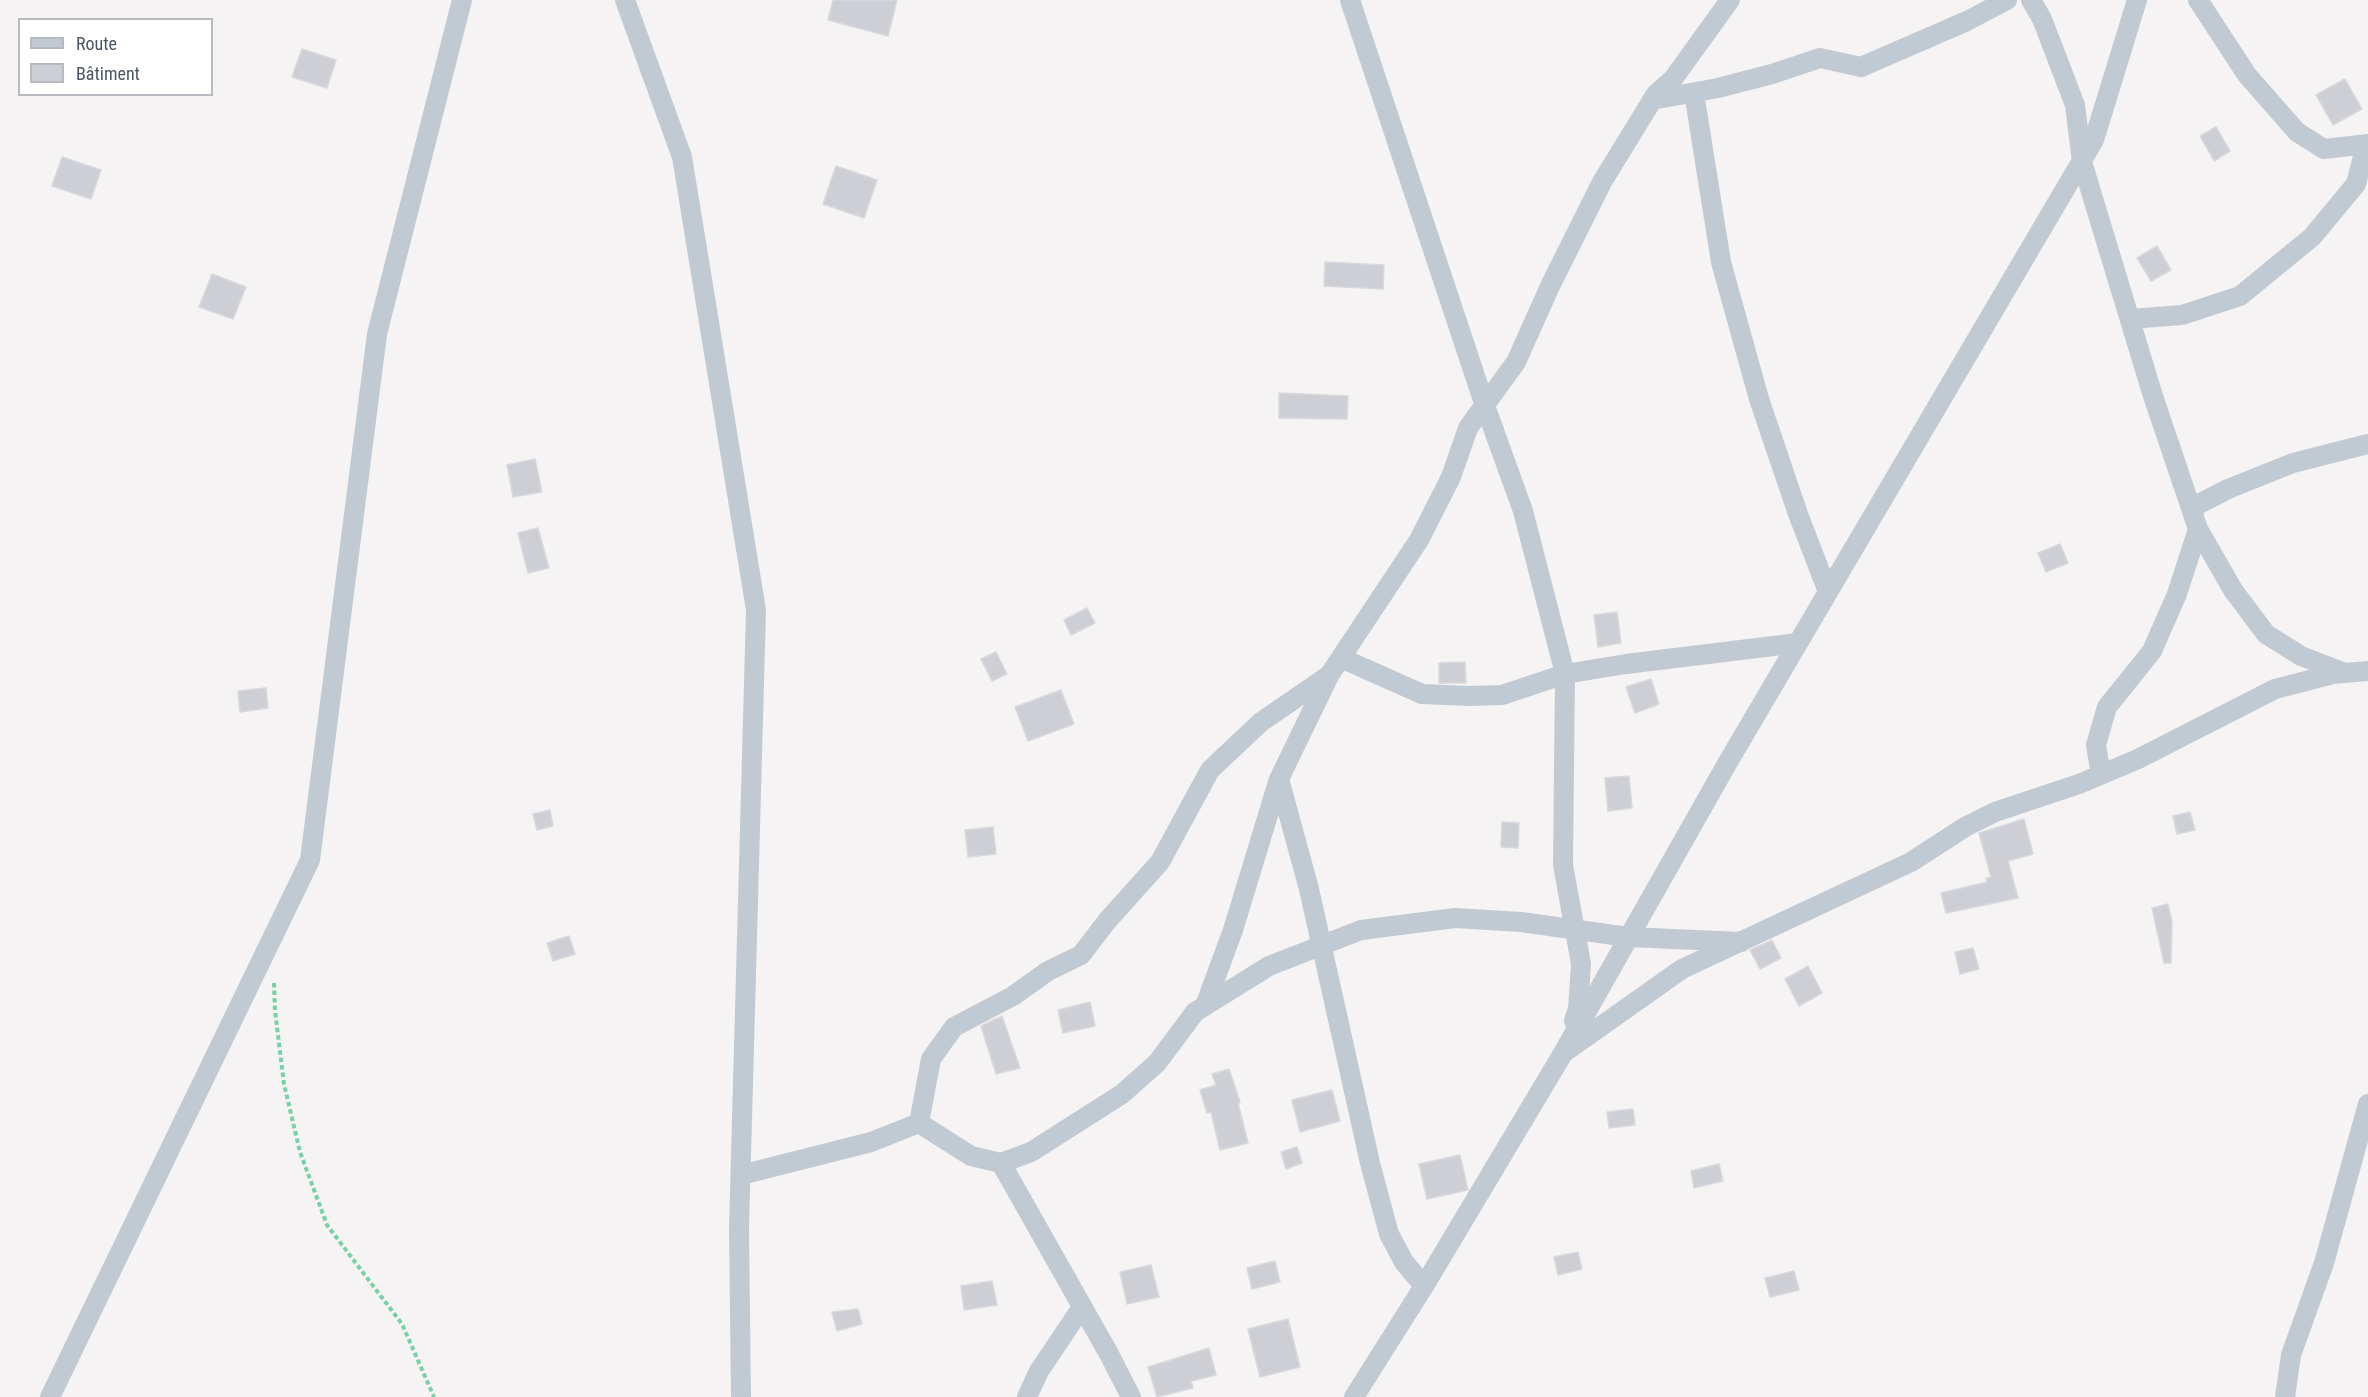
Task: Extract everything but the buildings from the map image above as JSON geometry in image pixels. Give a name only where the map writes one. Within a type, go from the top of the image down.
[{"type":"street","points":[[50,1397],[310,860],[377,334],[462,0]]},
{"type":"street","points":[[625,0],[682,157],[756,610],[741,1175],[741,1397]]},
{"type":"street","points":[[1350,0],[1484,404],[1524,512],[1565,674],[1563,865],[1581,964],[1578,1009],[1562,1054]]},
{"type":"street","points":[[1205,1006],[1233,930],[1279,779],[1335,666],[1419,540],[1451,477],[1468,428],[1516,362],[1551,284],[1602,182],[1656,94],[1673,79],[1730,0]]},
{"type":"street","points":[[1652,100],[1694,93],[1772,74],[1820,57],[1861,67],[1967,21],[2007,0]]},
{"type":"street","points":[[2031,0],[2042,19],[2075,105],[2082,162],[2153,396],[2198,529],[2233,590],[2266,634],[2301,656],[2345,673]]},
{"type":"street","points":[[1353,1397],[1424,1286],[1562,1054],[1798,643],[2082,162],[2094,140],[2137,0]]},
{"type":"street","points":[[2130,319],[2182,315],[2240,296],[2312,237],[2356,184],[2367,145],[2324,149],[2297,132],[2247,75],[2198,0]]},
{"type":"street","points":[[1694,93],[1721,262],[1760,399],[1798,514],[1828,592]]},
{"type":"street","points":[[2191,508],[2228,489],[2293,463],[2368,444]]},
{"type":"street","points":[[2101,775],[2096,745],[2107,706],[2152,651],[2177,594],[2198,529]]},
{"type":"street","points":[[1335,666],[1422,694],[1503,695],[1565,674],[1700,653],[1798,643]]},
{"type":"street","points":[[919,1123],[931,1059],[954,1028],[1013,996],[1048,972],[1081,956],[1107,921],[1160,862],[1210,770],[1261,722],[1335,666]]},
{"type":"street","points":[[1562,1054],[1682,969],[1911,862],[1965,827],[1995,812],[2101,775],[2138,759],[2275,689],[2333,674],[2368,671]]},
{"type":"street","points":[[1279,779],[1322,946],[1370,1163],[1389,1234],[1404,1262],[1424,1286]]},
{"type":"street","points":[[919,1123],[971,1156],[1001,1163],[1031,1152],[1122,1094],[1157,1063],[1195,1012],[1269,966],[1361,930],[1455,918],[1521,922],[1628,937],[1741,942]]},
{"type":"street","points":[[2286,1397],[2291,1355],[2324,1263],[2368,1104]]},
{"type":"street","points":[[741,1175],[871,1142],[919,1123]]},
{"type":"street","points":[[1001,1163],[1131,1397]]},
{"type":"street","points":[[1027,1397],[1040,1371],[1082,1307]]},
{"type":"path","points":[[274,980],[275,1011],[284,1084],[300,1152],[327,1225],[402,1324],[434,1397]]}]
